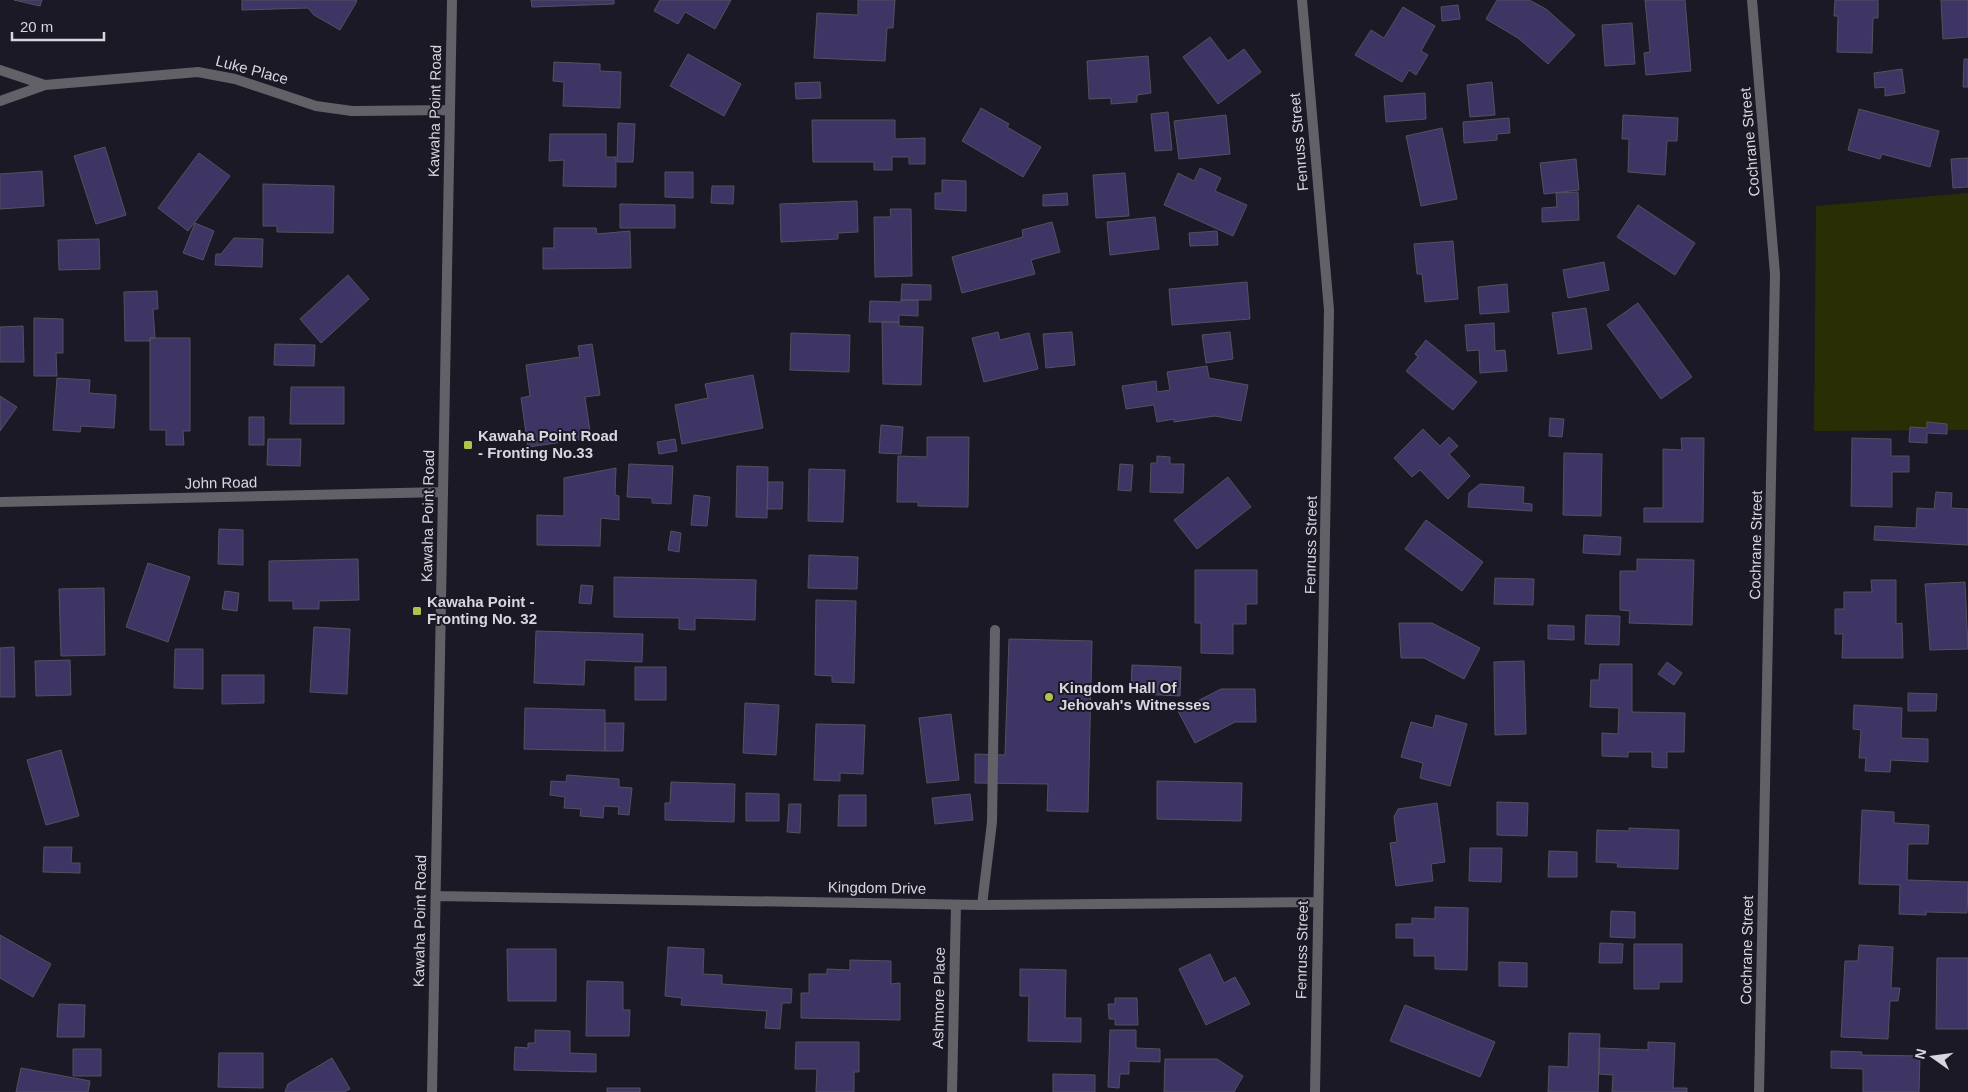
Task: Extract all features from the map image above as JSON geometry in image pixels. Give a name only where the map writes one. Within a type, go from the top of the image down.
[{"type":"street","name":"Kawaha Point Road","points":[[432,1092],[452,0]]},
{"type":"street","name":"Fenruss Street","points":[[1302,0],[1329,310],[1315,1092]]},
{"type":"street","name":"Cochrane Street","points":[[1752,0],[1776,274],[1759,1092]]},
{"type":"street","name":"Luke Place","points":[[0,70],[45,85]]},
{"type":"street","name":"Luke Place","points":[[0,101],[45,85],[198,72],[235,79],[316,106],[352,111],[450,110]]},
{"type":"street","name":"John Road","points":[[0,502],[443,492]]},
{"type":"street","points":[[982,905],[992,822],[995,630]]},
{"type":"street","name":"Kingdom Drive","points":[[436,896],[956,905],[1318,902]]},
{"type":"street","name":"Ashmore Place","points":[[952,1092],[956,905]]},
{"type":"green space","points":[[1968,193],[1968,430],[1814,431],[1816,206]]},
{"type":"building","points":[[14,0],[42,0],[40,6]]},
{"type":"building","points":[[242,0],[357,1],[340,30],[314,15],[308,8],[242,10]]},
{"type":"building","points":[[531,0],[614,0],[614,4],[532,7]]},
{"type":"building","points":[[660,0],[731,0],[715,29],[685,12],[678,24],[654,11]]},
{"type":"building","points":[[858,0],[895,0],[893,28],[887,28],[885,61],[814,58],[817,13],[858,15]]},
{"type":"building","points":[[1497,0],[1529,0],[1546,9],[1575,35],[1548,64],[1518,38],[1486,19]]},
{"type":"building","points":[[1645,0],[1685,0],[1691,71],[1646,75],[1644,53],[1650,52]]},
{"type":"building","points":[[1835,0],[1878,0],[1878,18],[1873,18],[1872,53],[1837,52],[1838,16],[1834,16]]},
{"type":"building","points":[[1941,0],[1968,0],[1968,37],[1943,39]]},
{"type":"building","points":[[1458,5],[1460,19],[1442,21],[1441,7]]},
{"type":"building","points":[[1403,7],[1435,26],[1421,51],[1428,55],[1416,75],[1409,70],[1402,82],[1355,55],[1371,30],[1384,38]]},
{"type":"building","points":[[1632,23],[1635,64],[1605,66],[1602,25]]},
{"type":"building","points":[[1210,37],[1228,61],[1244,49],[1261,72],[1218,104],[1183,57]]},
{"type":"building","points":[[688,54],[741,84],[724,116],[670,86]]},
{"type":"building","points":[[1148,56],[1151,93],[1137,95],[1137,102],[1111,104],[1111,98],[1089,99],[1087,61]]},
{"type":"building","points":[[1964,59],[1968,59],[1968,87],[1963,87]]},
{"type":"building","points":[[554,62],[600,64],[600,71],[621,72],[620,108],[563,106],[564,82],[553,81]]},
{"type":"building","points":[[1902,69],[1905,93],[1885,96],[1885,87],[1875,88],[1874,73]]},
{"type":"building","points":[[820,82],[821,98],[796,99],[795,83]]},
{"type":"building","points":[[1492,82],[1495,115],[1470,117],[1467,85]]},
{"type":"building","points":[[1425,93],[1426,119],[1386,122],[1384,96]]},
{"type":"building","points":[[981,108],[1009,124],[1007,127],[1041,147],[1023,177],[962,141]]},
{"type":"building","points":[[1859,109],[1939,131],[1930,167],[1882,154],[1880,159],[1848,150]]},
{"type":"building","points":[[1168,112],[1172,150],[1155,151],[1151,114]]},
{"type":"building","points":[[1226,115],[1230,154],[1179,159],[1174,121]]},
{"type":"building","points":[[1623,115],[1678,118],[1677,141],[1667,141],[1665,175],[1628,172],[1629,139],[1622,139]]},
{"type":"building","points":[[1509,118],[1510,133],[1497,134],[1497,140],[1464,143],[1463,122]]},
{"type":"building","points":[[812,120],[895,120],[895,139],[925,138],[925,164],[909,164],[909,157],[892,157],[892,170],[874,170],[874,162],[813,162]]},
{"type":"building","points":[[618,123],[635,124],[633,162],[617,162]]},
{"type":"building","points":[[1442,128],[1457,199],[1421,206],[1406,136]]},
{"type":"building","points":[[550,134],[606,134],[606,157],[616,157],[616,187],[563,186],[564,160],[549,161]]},
{"type":"building","points":[[105,147],[126,215],[96,224],[74,156]]},
{"type":"building","points":[[199,153],[230,176],[188,231],[158,208]]},
{"type":"building","points":[[1968,158],[1968,187],[1953,188],[1951,159]]},
{"type":"building","points":[[1576,159],[1579,190],[1544,194],[1540,163]]},
{"type":"building","points":[[1200,168],[1221,178],[1215,191],[1247,205],[1233,236],[1164,205],[1178,173],[1194,181]]},
{"type":"building","points":[[42,171],[44,206],[0,209],[0,174]]},
{"type":"building","points":[[665,172],[693,172],[693,198],[665,197]]},
{"type":"building","points":[[1125,173],[1129,216],[1096,218],[1093,175]]},
{"type":"building","points":[[942,180],[966,181],[966,211],[935,209],[935,193],[942,193]]},
{"type":"building","points":[[263,184],[334,186],[333,233],[277,232],[277,226],[263,226]]},
{"type":"building","points":[[712,186],[734,186],[733,204],[711,203]]},
{"type":"building","points":[[1578,192],[1579,220],[1542,222],[1542,208],[1557,207],[1556,193]]},
{"type":"building","points":[[1067,193],[1068,205],[1043,206],[1043,195]]},
{"type":"building","points":[[857,201],[858,232],[838,233],[838,239],[781,242],[780,204]]},
{"type":"building","points":[[620,204],[675,205],[675,228],[620,228]]},
{"type":"building","points":[[1638,205],[1695,243],[1675,275],[1617,237]]},
{"type":"building","points":[[890,209],[911,209],[912,276],[875,277],[874,217],[891,217]]},
{"type":"building","points":[[1155,217],[1159,249],[1110,255],[1107,222]]},
{"type":"building","points":[[1052,222],[1060,252],[1031,260],[1035,274],[962,293],[952,257],[1023,237],[1022,230]]},
{"type":"building","points":[[195,223],[214,231],[203,260],[183,253]]},
{"type":"building","points":[[554,228],[596,228],[597,234],[630,231],[631,268],[543,269],[543,248],[554,248]]},
{"type":"building","points":[[1217,231],[1218,245],[1190,246],[1189,233]]},
{"type":"building","points":[[234,238],[263,239],[262,267],[215,265],[216,254],[221,254]]},
{"type":"building","points":[[99,239],[100,269],[59,270],[58,240]]},
{"type":"building","points":[[1453,241],[1458,299],[1425,302],[1422,274],[1417,274],[1414,244]]},
{"type":"building","points":[[1604,262],[1609,290],[1568,298],[1563,270]]},
{"type":"building","points":[[348,275],[369,299],[321,343],[300,319]]},
{"type":"building","points":[[1247,282],[1250,319],[1172,325],[1169,289]]},
{"type":"building","points":[[902,284],[931,285],[931,300],[901,300]]},
{"type":"building","points":[[1507,284],[1509,312],[1480,314],[1478,287]]},
{"type":"building","points":[[157,291],[158,309],[153,309],[155,338],[150,338],[150,341],[125,341],[124,292]]},
{"type":"building","points":[[901,300],[918,300],[918,316],[899,315],[899,322],[869,322],[870,301],[901,302]]},
{"type":"building","points":[[1638,303],[1692,377],[1661,399],[1607,325]]},
{"type":"building","points":[[1586,308],[1592,349],[1558,354],[1552,313]]},
{"type":"building","points":[[34,318],[63,319],[63,353],[56,353],[57,376],[34,376]]},
{"type":"building","points":[[882,322],[899,322],[899,326],[923,327],[921,385],[883,384]]},
{"type":"building","points":[[1494,323],[1495,351],[1505,350],[1507,371],[1480,373],[1479,350],[1467,351],[1465,325]]},
{"type":"building","points":[[23,326],[24,362],[0,362],[0,327]]},
{"type":"building","points":[[998,332],[1000,340],[1029,333],[1038,369],[984,382],[972,338]]},
{"type":"building","points":[[1072,332],[1075,365],[1046,368],[1043,334]]},
{"type":"building","points":[[1230,332],[1233,359],[1206,363],[1202,335]]},
{"type":"building","points":[[791,333],[850,335],[849,372],[790,370]]},
{"type":"building","points":[[150,338],[190,338],[190,431],[183,431],[184,445],[166,445],[166,430],[150,430]]},
{"type":"building","points":[[1426,340],[1477,382],[1453,410],[1406,371],[1418,357],[1415,354]]},
{"type":"building","points":[[275,344],[315,345],[314,366],[274,365]]},
{"type":"building","points":[[592,344],[600,395],[585,397],[591,438],[528,447],[521,398],[530,396],[526,365],[580,357],[578,346]]},
{"type":"building","points":[[1207,366],[1209,378],[1248,385],[1241,421],[1215,416],[1174,422],[1174,419],[1157,422],[1154,405],[1126,409],[1122,386],[1156,381],[1157,392],[1170,390],[1167,372]]},
{"type":"building","points":[[753,375],[763,428],[682,444],[675,405],[708,398],[705,384]]},
{"type":"building","points":[[57,378],[90,380],[89,393],[116,395],[114,428],[81,426],[80,432],[53,430]]},
{"type":"building","points":[[291,387],[344,387],[344,424],[290,424]]},
{"type":"building","points":[[0,396],[17,407],[0,431]]},
{"type":"building","points":[[249,417],[264,417],[264,445],[249,445]]},
{"type":"building","points":[[1550,418],[1564,419],[1562,437],[1549,436]]},
{"type":"building","points":[[1927,422],[1947,424],[1947,434],[1927,433],[1927,443],[1909,442],[1910,427],[1927,428]]},
{"type":"building","points":[[881,425],[903,427],[901,454],[879,453]]},
{"type":"building","points":[[1423,429],[1440,446],[1449,437],[1458,446],[1449,454],[1470,476],[1448,499],[1420,470],[1412,477],[1394,458]]},
{"type":"building","points":[[927,437],[969,437],[968,507],[918,506],[918,502],[897,502],[898,456],[927,457]]},
{"type":"building","points":[[1681,438],[1704,438],[1703,522],[1644,522],[1644,508],[1663,508],[1663,449],[1682,450]]},
{"type":"building","points":[[1852,438],[1891,439],[1891,456],[1909,456],[1909,472],[1892,472],[1892,507],[1851,506]]},
{"type":"building","points":[[268,439],[301,439],[300,466],[267,465]]},
{"type":"building","points":[[675,439],[677,451],[659,454],[657,442]]},
{"type":"building","points":[[1564,453],[1602,454],[1601,516],[1563,515]]},
{"type":"building","points":[[1157,456],[1170,457],[1170,464],[1184,464],[1183,493],[1150,492],[1151,463],[1157,463]]},
{"type":"building","points":[[629,464],[673,466],[671,504],[652,503],[652,498],[627,497]]},
{"type":"building","points":[[1120,464],[1133,465],[1131,491],[1118,490]]},
{"type":"building","points":[[737,466],[768,467],[767,518],[736,517]]},
{"type":"building","points":[[616,468],[615,495],[619,496],[619,520],[601,518],[600,546],[537,545],[537,515],[564,516],[564,478]]},
{"type":"building","points":[[809,469],[845,470],[843,522],[808,521]]},
{"type":"building","points":[[1228,477],[1251,507],[1197,549],[1174,520]]},
{"type":"building","points":[[768,482],[783,482],[782,509],[767,509]]},
{"type":"building","points":[[1480,484],[1524,487],[1523,503],[1532,504],[1532,511],[1468,507],[1469,493]]},
{"type":"building","points":[[1936,492],[1952,493],[1951,508],[1968,509],[1968,545],[1874,540],[1875,526],[1916,528],[1917,508],[1934,509]]},
{"type":"building","points":[[694,495],[710,497],[707,526],[691,525]]},
{"type":"building","points":[[1426,520],[1483,562],[1462,591],[1405,549]]},
{"type":"building","points":[[219,529],[243,530],[243,565],[218,564]]},
{"type":"building","points":[[671,531],[681,533],[679,552],[668,550]]},
{"type":"building","points":[[1584,535],[1621,537],[1620,555],[1583,553]]},
{"type":"building","points":[[809,555],[858,557],[857,589],[808,588]]},
{"type":"building","points":[[358,559],[359,600],[319,601],[319,609],[293,609],[293,601],[269,601],[269,561]]},
{"type":"building","points":[[1637,559],[1694,560],[1692,625],[1629,623],[1630,611],[1620,610],[1620,571],[1637,571]]},
{"type":"building","points":[[148,563],[190,577],[168,642],[126,627]]},
{"type":"building","points":[[1195,570],[1257,570],[1257,604],[1246,604],[1246,624],[1233,624],[1233,654],[1201,653],[1201,623],[1195,623]]},
{"type":"building","points":[[614,577],[756,580],[755,620],[695,618],[695,630],[679,629],[679,618],[614,617]]},
{"type":"building","points":[[1495,578],[1534,579],[1533,605],[1494,604]]},
{"type":"building","points":[[1871,580],[1896,580],[1896,624],[1902,623],[1903,658],[1842,658],[1843,634],[1835,634],[1835,609],[1844,609],[1844,592],[1872,592]]},
{"type":"building","points":[[1965,582],[1968,649],[1930,650],[1925,584]]},
{"type":"building","points":[[581,585],[593,586],[591,604],[579,603]]},
{"type":"building","points":[[104,588],[105,655],[61,656],[59,589]]},
{"type":"building","points":[[225,591],[239,593],[237,611],[222,609]]},
{"type":"building","points":[[816,600],[856,601],[854,683],[832,682],[832,676],[815,675]]},
{"type":"building","points":[[1586,615],[1620,616],[1619,645],[1585,644]]},
{"type":"building","points":[[1399,623],[1432,623],[1480,648],[1464,679],[1424,658],[1401,658]]},
{"type":"building","points":[[1548,625],[1574,626],[1574,640],[1548,639]]},
{"type":"building","points":[[314,627],[350,629],[347,694],[310,692]]},
{"type":"building","points":[[536,631],[643,634],[642,662],[585,660],[584,685],[534,683]]},
{"type":"building","name":"Kingdom Hall Of Jehovah's Witnesses","points":[[1009,639],[1092,641],[1088,812],[1047,811],[1048,784],[975,783],[975,754],[1005,755]]},
{"type":"building","points":[[14,647],[15,697],[0,697],[0,648]]},
{"type":"building","points":[[175,649],[203,649],[203,689],[174,688]]},
{"type":"building","points":[[70,660],[71,695],[36,696],[35,661]]},
{"type":"building","points":[[1524,661],[1526,734],[1495,735],[1494,662]]},
{"type":"building","points":[[1667,662],[1682,673],[1674,685],[1658,674]]},
{"type":"building","points":[[1600,664],[1632,664],[1632,712],[1685,713],[1684,752],[1667,752],[1667,768],[1652,767],[1652,752],[1628,752],[1628,757],[1602,756],[1602,733],[1618,734],[1619,708],[1590,707],[1591,680],[1599,680]]},
{"type":"building","points":[[1132,665],[1181,667],[1180,696],[1141,694],[1141,691],[1131,691]]},
{"type":"building","points":[[635,667],[666,667],[666,700],[635,700]]},
{"type":"building","points":[[222,675],[264,675],[264,703],[222,704]]},
{"type":"building","points":[[1221,689],[1255,689],[1256,722],[1235,722],[1195,743],[1178,711]]},
{"type":"building","points":[[1908,693],[1937,694],[1936,711],[1908,711]]},
{"type":"building","points":[[745,703],[779,705],[776,755],[743,753]]},
{"type":"building","points":[[1854,705],[1902,708],[1901,738],[1928,739],[1928,762],[1891,760],[1890,772],[1865,771],[1866,758],[1859,758],[1861,730],[1853,729]]},
{"type":"building","points":[[525,708],[605,710],[605,751],[524,749]]},
{"type":"building","points":[[951,714],[959,780],[927,783],[919,718]]},
{"type":"building","points":[[1436,715],[1467,724],[1450,786],[1420,778],[1423,763],[1401,757],[1411,722],[1433,728]]},
{"type":"building","points":[[605,723],[624,723],[623,751],[605,751]]},
{"type":"building","points":[[816,724],[865,725],[863,774],[840,773],[840,781],[814,780]]},
{"type":"building","points":[[61,750],[79,816],[46,825],[27,760]]},
{"type":"building","points":[[567,775],[619,779],[619,787],[632,788],[629,815],[618,814],[619,807],[604,806],[603,818],[580,816],[581,809],[564,808],[565,797],[550,795],[551,781],[566,782]]},
{"type":"building","points":[[1157,781],[1242,783],[1241,821],[1157,819]]},
{"type":"building","points":[[671,782],[735,784],[734,822],[665,820],[665,803],[670,803]]},
{"type":"building","points":[[746,793],[779,794],[779,821],[746,821]]},
{"type":"building","points":[[970,794],[973,820],[935,824],[932,798]]},
{"type":"building","points":[[839,795],[866,795],[866,826],[838,826]]},
{"type":"building","points":[[1497,802],[1528,803],[1527,836],[1497,835]]},
{"type":"building","points":[[1437,803],[1445,862],[1431,864],[1433,881],[1396,886],[1390,843],[1397,842],[1394,817],[1398,809]]},
{"type":"building","points":[[789,804],[801,804],[800,833],[787,832]]},
{"type":"building","points":[[1862,810],[1894,812],[1894,823],[1929,825],[1928,844],[1908,844],[1907,880],[1968,882],[1967,913],[1926,912],[1926,915],[1899,914],[1900,885],[1859,884]]},
{"type":"building","points":[[1629,828],[1679,830],[1678,869],[1617,867],[1618,863],[1596,862],[1597,830],[1629,831]]},
{"type":"building","points":[[44,847],[72,847],[71,863],[80,863],[80,873],[43,872]]},
{"type":"building","points":[[1470,848],[1502,848],[1501,882],[1469,881]]},
{"type":"building","points":[[1549,851],[1577,852],[1577,877],[1548,877]]},
{"type":"building","points":[[1435,907],[1468,908],[1467,970],[1435,969],[1435,956],[1414,956],[1414,938],[1396,938],[1396,924],[1412,924],[1412,918],[1435,919]]},
{"type":"building","points":[[1611,911],[1635,912],[1635,938],[1610,937]]},
{"type":"building","points":[[0,935],[51,964],[33,997],[0,978]]},
{"type":"building","points":[[1600,943],[1623,944],[1622,963],[1599,963]]},
{"type":"building","points":[[1634,944],[1682,944],[1682,982],[1659,982],[1659,989],[1634,989]]},
{"type":"building","points":[[1859,945],[1893,947],[1891,988],[1900,988],[1898,1001],[1890,1001],[1888,1039],[1841,1037],[1845,961],[1858,961]]},
{"type":"building","points":[[668,947],[704,949],[703,974],[722,975],[722,984],[792,989],[791,1003],[782,1003],[780,1029],[765,1028],[767,1011],[681,1005],[682,998],[665,996]]},
{"type":"building","points":[[507,949],[556,949],[556,1001],[508,1001]]},
{"type":"building","points":[[1210,954],[1224,983],[1235,977],[1250,1004],[1206,1025],[1179,969]]},
{"type":"building","points":[[1937,958],[1968,958],[1968,1029],[1936,1029]]},
{"type":"building","points":[[850,960],[891,961],[891,984],[900,983],[900,1020],[801,1018],[801,993],[809,993],[809,974],[827,974],[827,969],[850,970]]},
{"type":"building","points":[[1499,962],[1527,963],[1527,987],[1499,986]]},
{"type":"building","points":[[1020,969],[1066,970],[1065,1018],[1081,1018],[1081,1042],[1028,1041],[1029,996],[1020,996]]},
{"type":"building","points":[[587,981],[623,982],[623,1010],[630,1010],[629,1036],[586,1036]]},
{"type":"building","points":[[1115,998],[1137,998],[1138,1025],[1115,1025],[1115,1019],[1109,1019],[1108,1004],[1115,1004]]},
{"type":"building","points":[[59,1004],[85,1005],[84,1037],[57,1037]]},
{"type":"building","points":[[1405,1005],[1495,1042],[1480,1077],[1390,1041]]},
{"type":"building","points":[[535,1030],[570,1031],[570,1053],[596,1054],[596,1072],[514,1070],[515,1047],[528,1048],[528,1043],[535,1043]]},
{"type":"building","points":[[1110,1030],[1136,1030],[1136,1048],[1160,1049],[1160,1062],[1129,1061],[1129,1074],[1120,1074],[1119,1088],[1108,1087]]},
{"type":"building","points":[[1569,1033],[1600,1034],[1598,1092],[1548,1092],[1549,1066],[1568,1067]]},
{"type":"building","points":[[796,1042],[859,1042],[859,1072],[854,1072],[854,1092],[816,1092],[817,1069],[795,1069]]},
{"type":"building","points":[[1648,1042],[1675,1043],[1673,1088],[1687,1088],[1687,1092],[1612,1092],[1613,1075],[1599,1074],[1599,1048],[1648,1050]]},
{"type":"building","points":[[73,1049],[101,1049],[101,1076],[73,1076]]},
{"type":"building","points":[[1831,1051],[1862,1052],[1861,1055],[1920,1056],[1919,1092],[1863,1092],[1863,1069],[1831,1068]]},
{"type":"building","points":[[219,1053],[263,1053],[263,1088],[218,1087]]},
{"type":"building","points":[[332,1058],[350,1089],[344,1092],[285,1092],[288,1084]]},
{"type":"building","points":[[1165,1059],[1217,1059],[1243,1076],[1234,1092],[1164,1092]]},
{"type":"building","points":[[21,1068],[90,1081],[88,1092],[16,1092]]},
{"type":"building","points":[[1053,1074],[1095,1075],[1095,1092],[1053,1092]]},
{"type":"building","points":[[607,1088],[640,1088],[640,1092],[607,1092]]},
{"type":"place","name":"Kawaha Point Road - Fronting No.33","points":[[468,445]]},
{"type":"place","name":"Kawaha Point - Fronting No. 32","points":[[417,611]]},
{"type":"place","name":"Kingdom Hall Of Jehovah's Witnesses","points":[[1049,697]]}]
